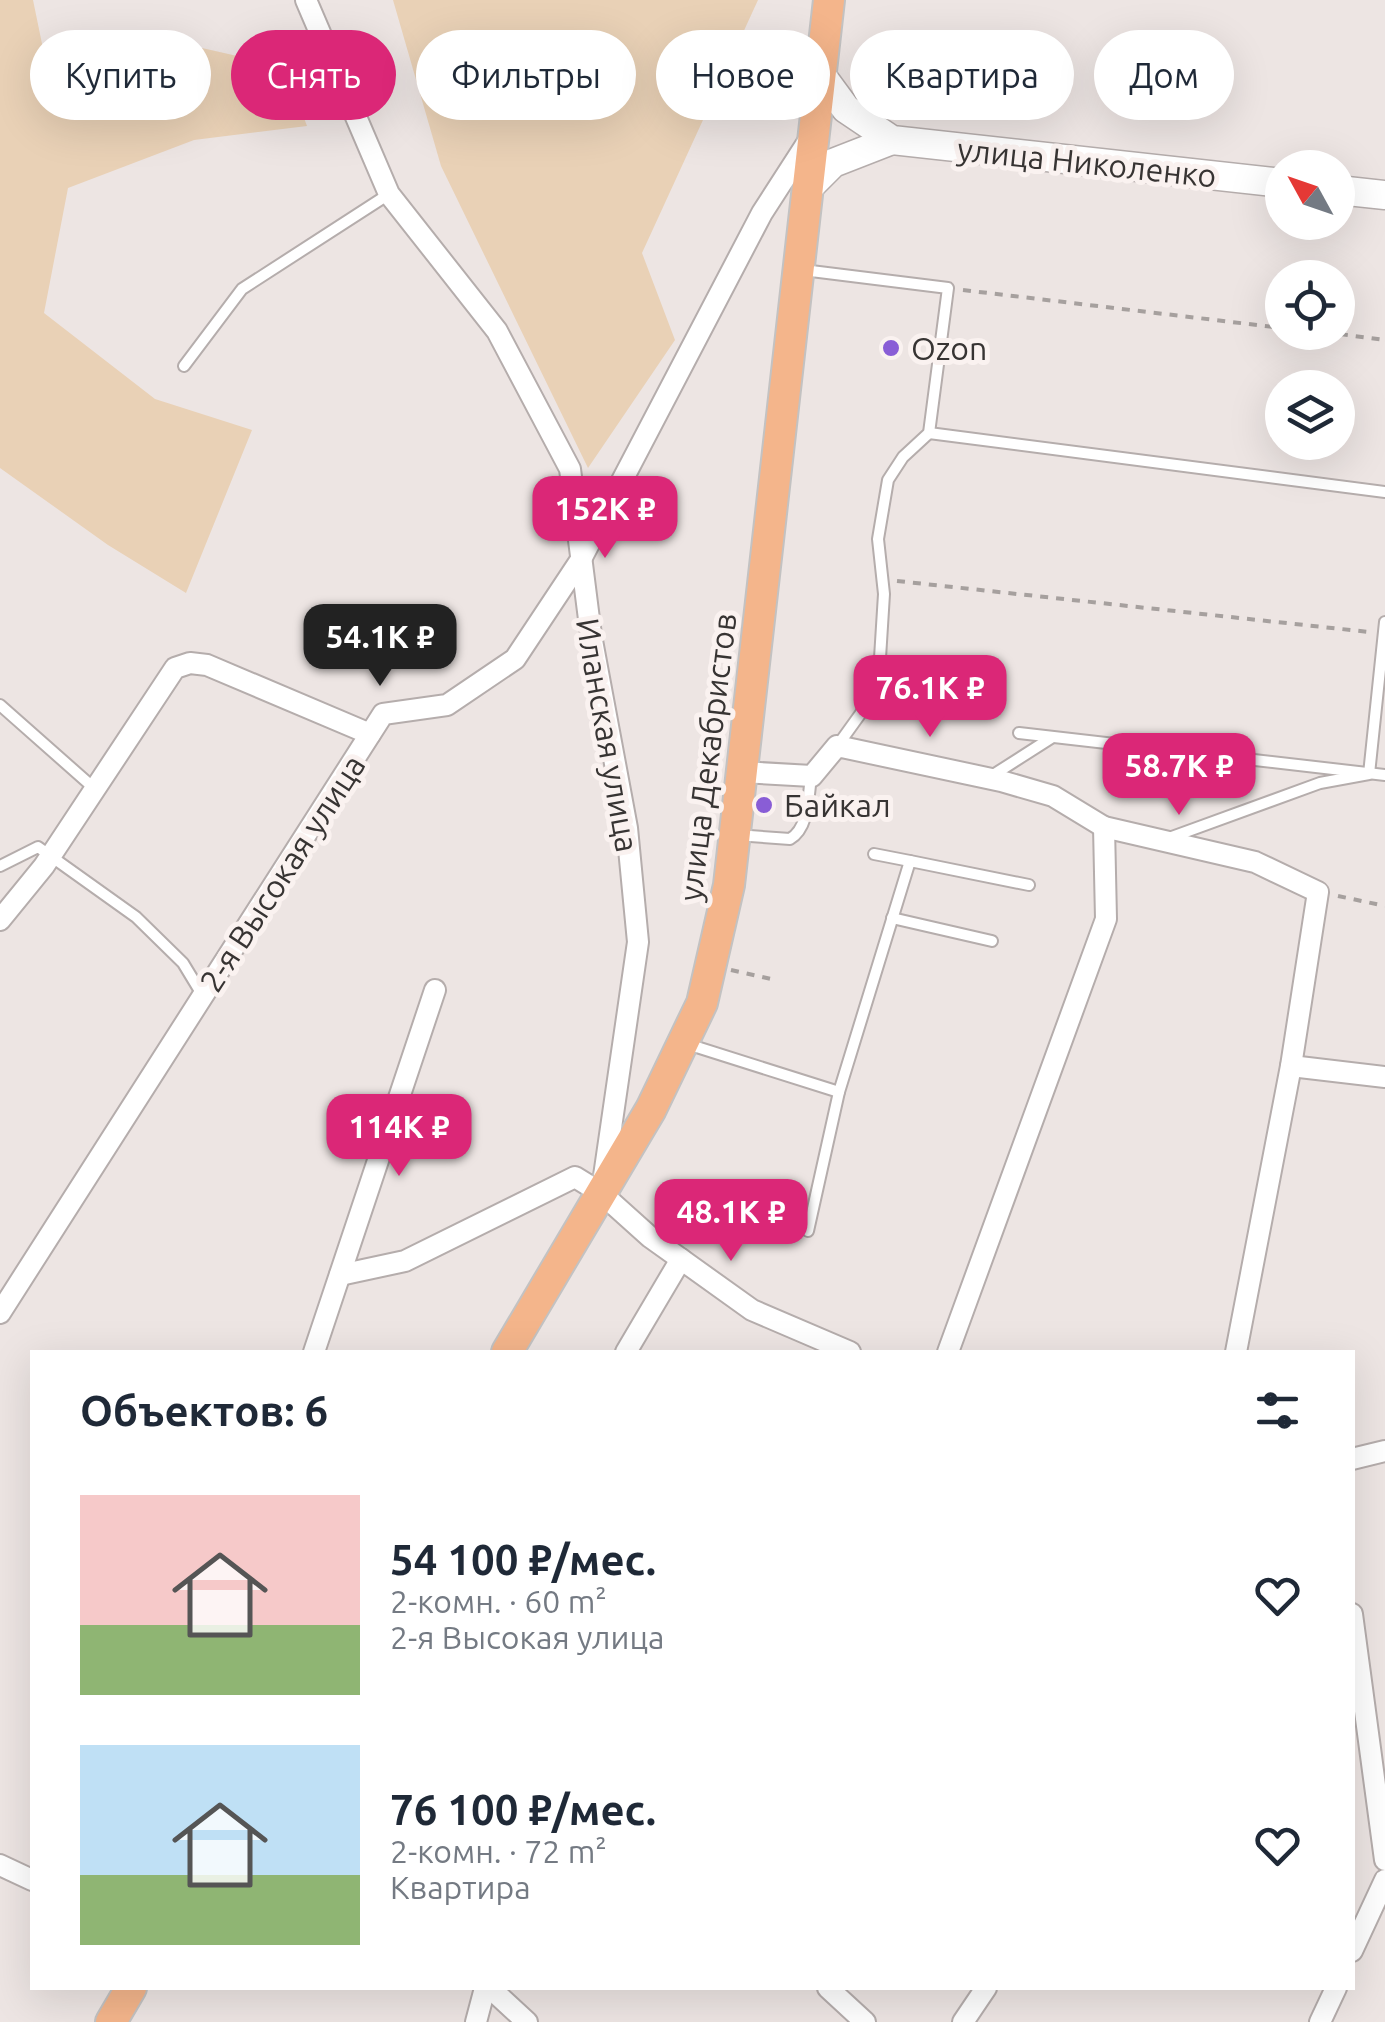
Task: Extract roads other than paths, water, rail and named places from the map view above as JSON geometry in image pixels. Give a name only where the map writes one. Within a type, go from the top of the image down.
[{"type":"main road","name":"улица Декабристов","points":[[826,30],[829,0]]},
{"type":"main road","name":"улица Декабристов","points":[[508,1350],[651,1109],[702,1004],[729,886],[816,120]]},
{"type":"main road","points":[[111,2022],[131,1990]]},
{"type":"street","name":"Иланская улица","points":[[306,0],[389,194],[497,331],[570,469],[580,561],[626,828],[638,942],[601,1193]]},
{"type":"street","points":[[830,88],[846,110],[892,140]]},
{"type":"street","name":"2-я Высокая улица","points":[[0,1313],[382,714],[447,705],[514,659],[580,561],[762,213],[815,131]]},
{"type":"street","points":[[809,187],[833,163],[892,140]]},
{"type":"street","name":"улица Николенко","points":[[892,140],[1265,181]]},
{"type":"street","points":[[1355,192],[1385,195]]},
{"type":"street","points":[[0,920],[49,858],[175,668],[190,663],[207,665],[370,734]]},
{"type":"street","points":[[742,772],[812,776],[837,746],[989,778],[1053,796],[1104,827],[1255,862],[1318,892],[1292,1066],[1236,1350]]},
{"type":"street","points":[[949,1350],[1106,920],[1104,827]]},
{"type":"street","points":[[315,1350],[436,990]]},
{"type":"street","points":[[1292,1066],[1385,1077]]},
{"type":"street","points":[[340,1275],[405,1261],[576,1177],[601,1193],[650,1237],[752,1310],[829,1348]]},
{"type":"street","points":[[627,1350],[681,1259]]},
{"type":"street","points":[[1355,1458],[1385,1451]]},
{"type":"street","points":[[1355,1636],[1385,1860]]},
{"type":"street","points":[[0,1865],[30,1879]]},
{"type":"street","points":[[1355,1945],[1385,1880]]},
{"type":"street","points":[[476,2022],[486,1990]]},
{"type":"street","points":[[489,1990],[527,2022]]},
{"type":"street","points":[[830,1990],[865,2022]]},
{"type":"street","points":[[965,2018],[985,1990]]},
{"type":"street","points":[[1320,2022],[1335,1990]]},
{"type":"lane","points":[[184,366],[242,289],[389,194]]},
{"type":"lane","points":[[800,269],[948,288],[929,432],[903,457],[888,480],[878,540],[882,579],[879,674],[837,746]]},
{"type":"lane","points":[[929,432],[1385,492]]},
{"type":"lane","points":[[1369,774],[1385,622]]},
{"type":"lane","points":[[0,705],[94,789]]},
{"type":"lane","points":[[1019,733],[1385,776]]},
{"type":"lane","points":[[989,778],[1052,736]]},
{"type":"lane","points":[[1163,840],[1320,783],[1369,774]]},
{"type":"lane","points":[[735,835],[790,839],[797,835],[803,825],[812,776]]},
{"type":"lane","points":[[0,866],[38,847],[136,917],[183,964],[203,996]]},
{"type":"lane","points":[[874,854],[1029,884]]},
{"type":"lane","points":[[808,1231],[839,1092],[910,861]]},
{"type":"lane","points":[[892,918],[992,941]]},
{"type":"lane","points":[[683,1042],[839,1092]]},
{"type":"place","name":"Ozon","points":[[891,348]]},
{"type":"place","name":"Байкал","points":[[764,805]]}]
